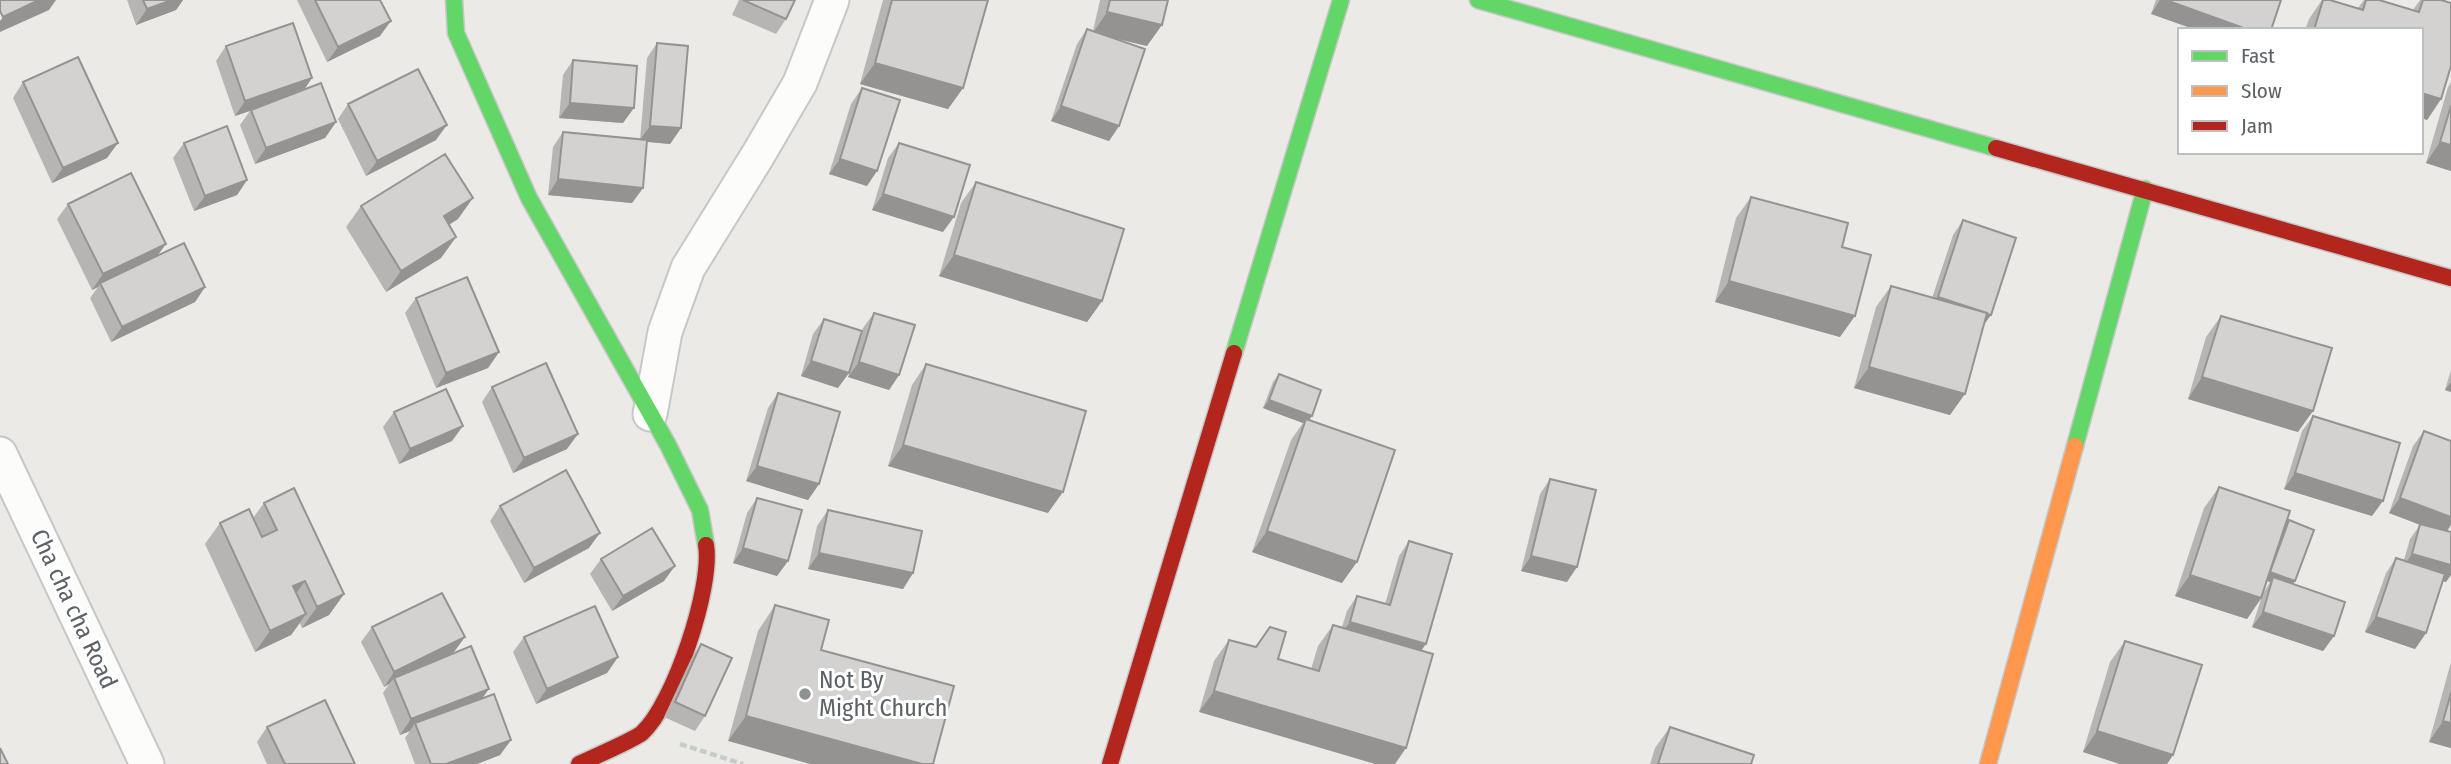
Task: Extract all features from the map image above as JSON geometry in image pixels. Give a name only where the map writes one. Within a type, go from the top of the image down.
[{"type":"street","points":[[454,0],[456,33],[529,198],[668,445],[700,510],[707,552],[703,596],[682,660],[663,703],[642,733],[579,764]]},
{"type":"street","points":[[650,414],[665,332],[688,268],[800,83],[832,0]]},
{"type":"street","points":[[1110,764],[1341,0]]},
{"type":"street","points":[[1478,0],[2451,278]]},
{"type":"street","points":[[1988,764],[2145,189]]},
{"type":"street","name":"Cha cha cha Road","points":[[0,454],[147,764]]},
{"type":"path","points":[[642,733],[743,764]]},
{"type":"building","points":[[0,0],[39,0],[3,17]]},
{"type":"building","points":[[143,0],[172,0],[147,9]]},
{"type":"building","points":[[315,0],[380,0],[391,21],[338,47]]},
{"type":"building","points":[[743,0],[795,0],[786,19]]},
{"type":"building","points":[[892,0],[988,0],[963,88],[875,63]]},
{"type":"building","points":[[1110,0],[1168,0],[1162,25],[1107,12]]},
{"type":"building","points":[[2166,0],[2281,0],[2272,28],[2243,28]]},
{"type":"building","points":[[2323,0],[2363,10],[2366,0],[2379,0],[2419,12],[2423,0],[2451,3],[2451,66],[2441,99],[2423,94],[2423,28],[2315,28]]},
{"type":"building","points":[[293,23],[312,78],[245,101],[226,46]]},
{"type":"building","points":[[1087,29],[1145,49],[1119,126],[1061,106]]},
{"type":"building","points":[[657,43],[688,46],[681,128],[650,126]]},
{"type":"building","points":[[78,57],[118,143],[63,168],[23,82]]},
{"type":"building","points":[[573,60],[637,66],[634,108],[570,103]]},
{"type":"building","points":[[418,69],[447,125],[377,161],[348,104]]},
{"type":"building","points":[[321,83],[336,122],[266,148],[251,110]]},
{"type":"building","points":[[862,88],[900,100],[877,171],[840,159]]},
{"type":"building","points":[[2451,106],[2451,145],[2440,142]]},
{"type":"building","points":[[227,126],[247,180],[205,196],[184,143]]},
{"type":"building","points":[[563,132],[647,140],[643,188],[558,179]]},
{"type":"building","points":[[899,143],[970,165],[954,217],[883,194]]},
{"type":"building","points":[[445,154],[473,198],[444,216],[456,237],[401,271],[361,206]]},
{"type":"building","points":[[131,173],[166,244],[103,274],[68,204]]},
{"type":"building","points":[[976,182],[1124,229],[1102,301],[954,255]]},
{"type":"building","points":[[1751,197],[1848,223],[1842,247],[1871,255],[1855,316],[1729,281]]},
{"type":"building","points":[[1963,220],[2016,238],[1991,315],[1938,297]]},
{"type":"building","points":[[184,243],[205,287],[122,327],[100,283]]},
{"type":"building","points":[[467,277],[499,352],[446,373],[416,298]]},
{"type":"building","points":[[1891,286],[1987,313],[1965,394],[1869,367]]},
{"type":"building","points":[[874,313],[915,325],[899,375],[859,362]]},
{"type":"building","points":[[2221,316],[2332,348],[2313,411],[2202,377]]},
{"type":"building","points":[[824,319],[862,331],[849,373],[811,361]]},
{"type":"building","points":[[546,363],[578,434],[524,458],[492,387]]},
{"type":"building","points":[[926,364],[1086,411],[1063,492],[903,445]]},
{"type":"building","points":[[1279,374],[1321,390],[1312,416],[1269,400]]},
{"type":"building","points":[[446,389],[463,426],[410,449],[394,412]]},
{"type":"building","points":[[778,393],[840,412],[819,484],[757,466]]},
{"type":"building","points":[[2313,416],[2400,443],[2383,501],[2295,473]]},
{"type":"building","points":[[1306,419],[1395,450],[1357,562],[1267,531]]},
{"type":"building","points":[[2424,431],[2451,441],[2451,517],[2400,498]]},
{"type":"building","points":[[566,470],[600,533],[534,568],[500,506]]},
{"type":"building","points":[[1550,479],[1596,490],[1577,567],[1531,556]]},
{"type":"building","points":[[2219,487],[2290,511],[2261,598],[2190,575]]},
{"type":"building","points":[[294,488],[344,594],[317,607],[305,581],[293,586],[306,614],[270,631],[220,523],[249,509],[262,537],[277,530],[264,503]]},
{"type":"building","points":[[757,498],[802,510],[788,561],[743,548]]},
{"type":"building","points":[[828,510],[922,531],[913,573],[819,553]]},
{"type":"building","points":[[2289,520],[2314,530],[2295,581],[2270,572]]},
{"type":"building","points":[[2420,524],[2451,532],[2451,565],[2412,554]]},
{"type":"building","points":[[652,528],[675,566],[623,596],[601,559]]},
{"type":"building","points":[[1409,541],[1452,554],[1426,644],[1350,622],[1357,596],[1390,605]]},
{"type":"building","points":[[2396,558],[2445,574],[2426,633],[2376,617]]},
{"type":"building","points":[[2273,577],[2345,602],[2334,636],[2263,612]]},
{"type":"building","points":[[442,593],[465,637],[394,672],[372,627]]},
{"type":"building","name":"Not By Might Church","points":[[775,605],[829,620],[821,650],[954,686],[933,764],[922,764],[746,716]]},
{"type":"building","points":[[595,606],[618,657],[547,689],[524,637]]},
{"type":"building","points":[[1333,625],[1433,654],[1406,748],[1214,691],[1229,640],[1256,647],[1270,627],[1286,632],[1278,659],[1319,671]]},
{"type":"building","points":[[2125,641],[2202,665],[2173,755],[2097,731]]},
{"type":"building","points":[[701,644],[732,658],[705,716],[675,702]]},
{"type":"building","points":[[471,646],[489,689],[411,719],[394,678]]},
{"type":"building","points":[[2451,693],[2451,723],[2443,721]]},
{"type":"building","points":[[494,694],[511,740],[446,764],[431,764],[415,723]]},
{"type":"building","points":[[325,700],[355,764],[285,764],[267,727]]},
{"type":"building","points":[[1670,727],[1754,755],[1751,764],[1658,764]]},
{"type":"building","points":[[0,748],[8,764],[0,764]]},
{"type":"traffic: fast","points":[[454,0],[456,33],[529,198],[668,445],[700,510],[706,545]]},
{"type":"traffic: fast","points":[[1234,353],[1341,0]]},
{"type":"traffic: fast","points":[[1478,0],[1996,148]]},
{"type":"traffic: fast","points":[[2075,446],[2145,189]]},
{"type":"traffic: slow","points":[[1988,764],[2075,446]]},
{"type":"traffic: jam","points":[[1996,148],[2451,278]]},
{"type":"traffic: jam","points":[[1110,764],[1234,353]]},
{"type":"traffic: jam","points":[[579,764],[642,733],[654,718],[689,644],[703,588],[707,564],[706,545]]},
{"type":"place","name":"Not By Might Church","points":[[805,694]]}]
